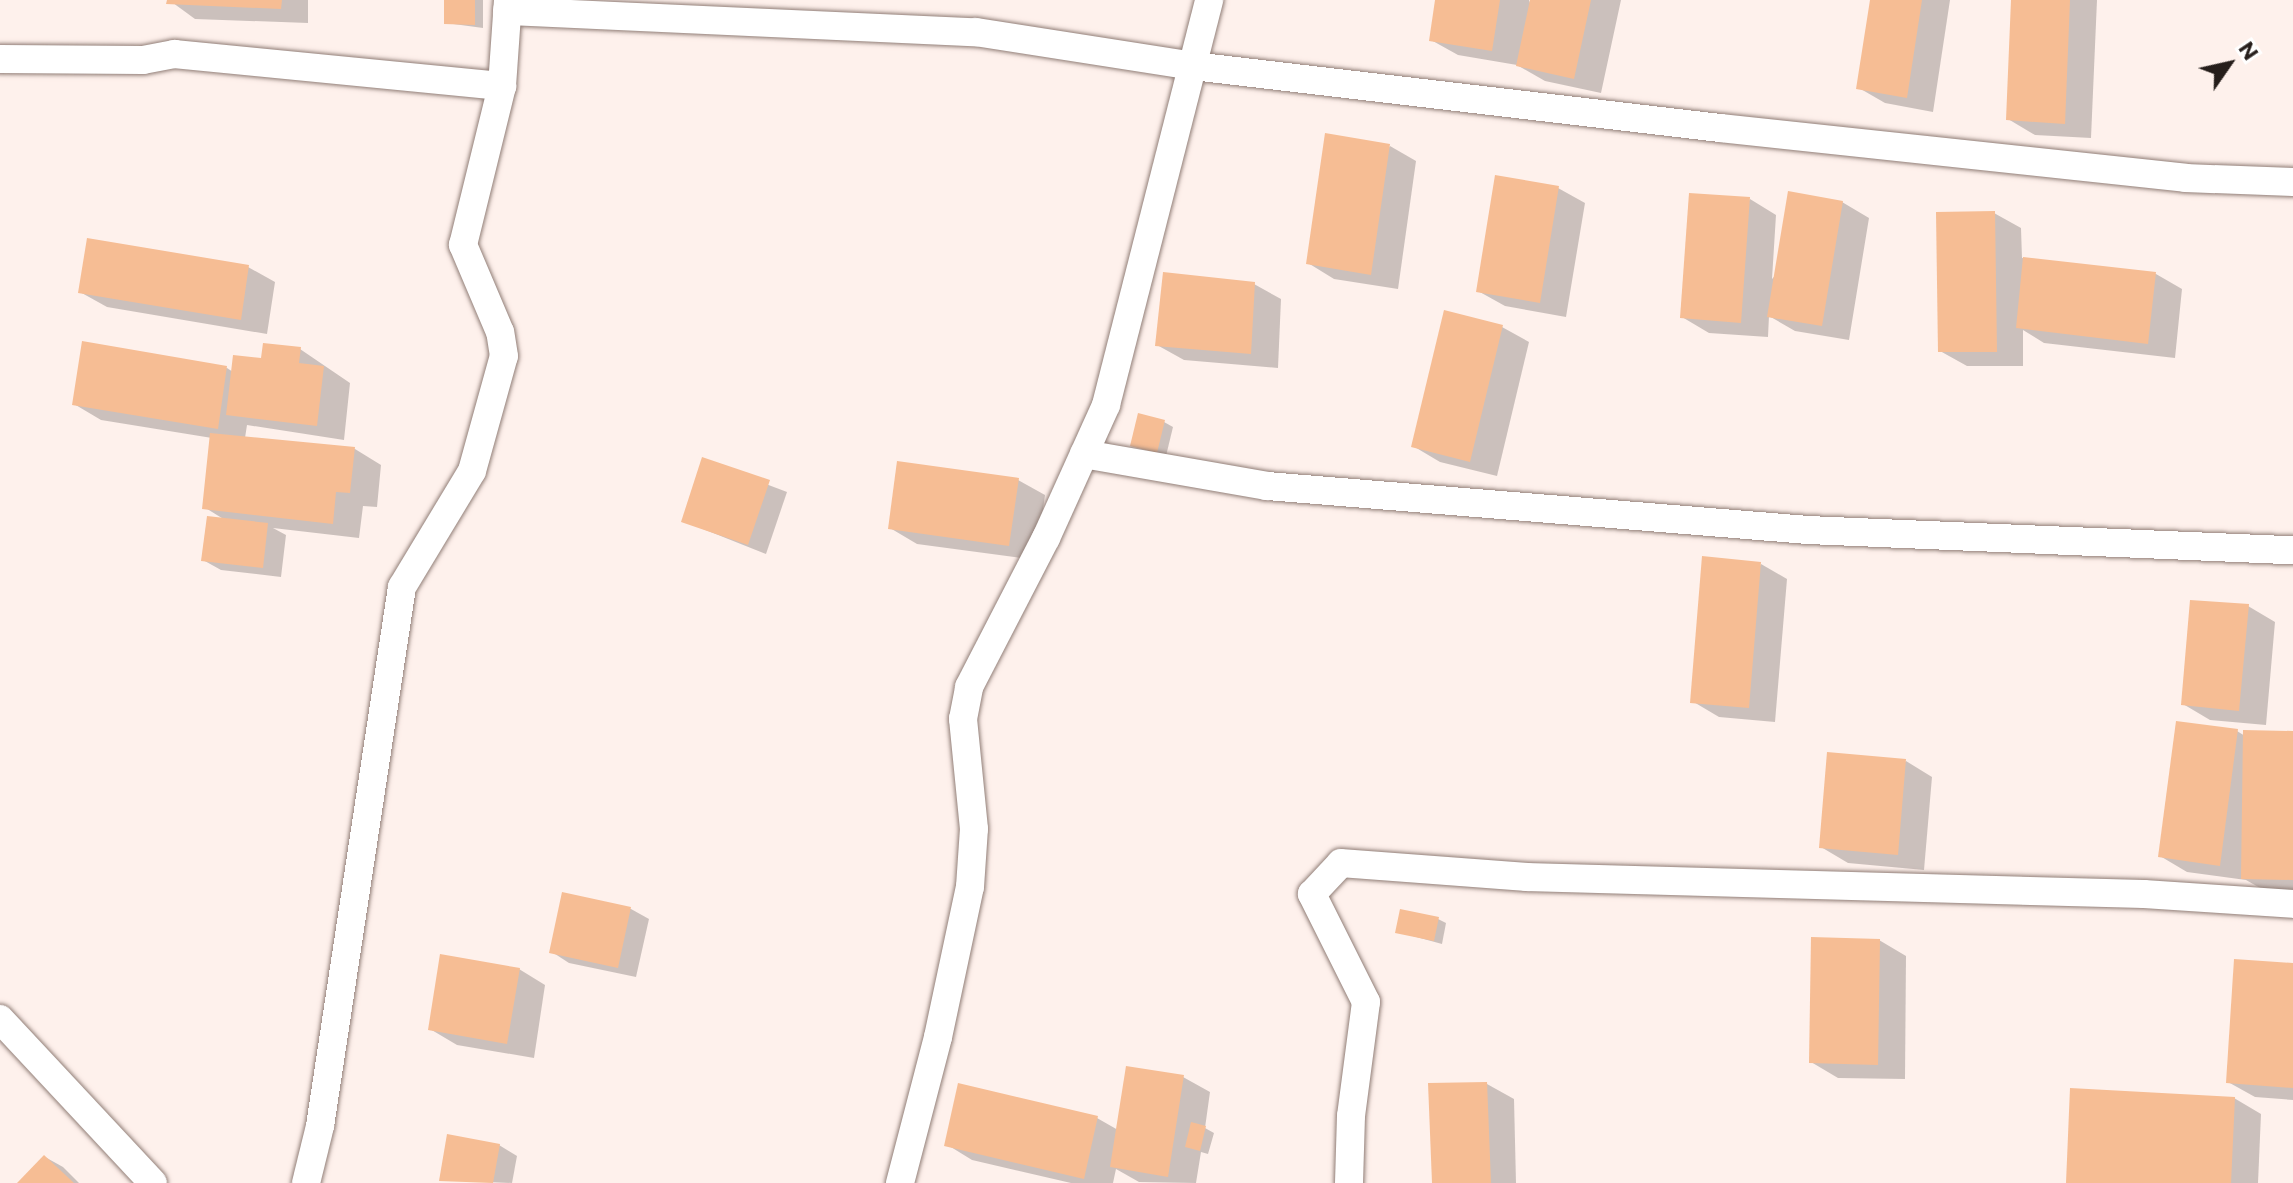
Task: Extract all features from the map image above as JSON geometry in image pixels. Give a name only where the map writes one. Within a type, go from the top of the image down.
[{"type":"street","points":[[900,1183],[938,1037],[970,887],[974,829],[963,719],[969,687],[1106,405],[1209,0]]},
{"type":"street","points":[[306,1183],[320,1126],[402,587],[472,471],[504,356],[500,332],[463,245],[502,86],[508,6],[976,32],[1193,66],[2170,176],[2293,182]]},
{"type":"street","points":[[0,59],[143,60],[174,54],[502,86]]},
{"type":"street","points":[[1084,454],[1267,486],[1808,530],[2293,550]]},
{"type":"street","points":[[1349,1183],[1351,1116],[1366,1002],[1312,894],[1341,863],[1526,877],[2129,894],[2293,904]]},
{"type":"street","points":[[0,1019],[153,1183]]},
{"type":"building","points":[[167,0],[282,0],[281,9],[166,4]]},
{"type":"building","points":[[444,0],[475,0],[475,25],[444,24]]},
{"type":"building","points":[[1435,0],[1500,0],[1492,51],[1429,41]]},
{"type":"building","points":[[1530,0],[1591,0],[1574,79],[1516,66]]},
{"type":"building","points":[[1870,0],[1922,0],[1907,98],[1856,89]]},
{"type":"building","points":[[2011,0],[2070,0],[2065,124],[2006,120]]},
{"type":"building","points":[[1325,133],[1390,144],[1371,275],[1306,264]]},
{"type":"building","points":[[1495,175],[1559,186],[1540,303],[1476,292]]},
{"type":"building","points":[[1788,191],[1843,201],[1822,326],[1767,317]]},
{"type":"building","points":[[1689,193],[1750,197],[1741,323],[1680,318]]},
{"type":"building","points":[[1995,211],[1997,352],[1938,352],[1936,212]]},
{"type":"building","points":[[87,238],[249,265],[241,320],[78,293]]},
{"type":"building","points":[[2023,257],[2156,272],[2148,344],[2016,328]]},
{"type":"building","points":[[1163,272],[1255,282],[1251,354],[1155,346]]},
{"type":"building","points":[[1444,310],[1503,325],[1470,462],[1411,447]]},
{"type":"building","points":[[82,341],[227,366],[218,429],[72,405]]},
{"type":"building","points":[[263,343],[301,347],[299,363],[324,366],[317,426],[226,415],[233,355],[261,358]]},
{"type":"building","points":[[1138,413],[1165,420],[1157,453],[1130,446]]},
{"type":"building","points":[[210,433],[355,447],[350,493],[336,492],[333,524],[202,509]]},
{"type":"building","points":[[702,457],[770,480],[748,545],[681,522]]},
{"type":"building","points":[[897,461],[1019,478],[1009,546],[888,529]]},
{"type":"building","points":[[207,516],[268,523],[263,568],[201,561]]},
{"type":"building","points":[[1702,556],[1761,562],[1749,708],[1690,703]]},
{"type":"building","points":[[2190,600],[2249,604],[2239,711],[2181,705]]},
{"type":"building","points":[[2176,721],[2238,729],[2220,866],[2158,857]]},
{"type":"building","points":[[2243,730],[2293,731],[2293,880],[2241,879]]},
{"type":"building","points":[[1827,752],[1906,759],[1898,855],[1819,848]]},
{"type":"building","points":[[562,892],[631,907],[618,968],[549,953]]},
{"type":"building","points":[[1400,909],[1439,917],[1434,941],[1395,933]]},
{"type":"building","points":[[1811,937],[1880,939],[1878,1065],[1809,1063]]},
{"type":"building","points":[[440,954],[520,968],[507,1044],[428,1030]]},
{"type":"building","points":[[2234,959],[2293,963],[2293,1088],[2226,1083]]},
{"type":"building","points":[[1126,1066],[1184,1075],[1168,1177],[1110,1167]]},
{"type":"building","points":[[1487,1082],[1491,1183],[1432,1183],[1428,1083]]},
{"type":"building","points":[[958,1083],[1098,1116],[1084,1179],[944,1146]]},
{"type":"building","points":[[2070,1088],[2235,1097],[2231,1183],[2066,1183]]},
{"type":"building","points":[[1191,1122],[1206,1126],[1200,1151],[1185,1147]]},
{"type":"building","points":[[447,1134],[500,1144],[493,1183],[439,1181]]},
{"type":"building","points":[[44,1155],[74,1183],[17,1183]]}]
